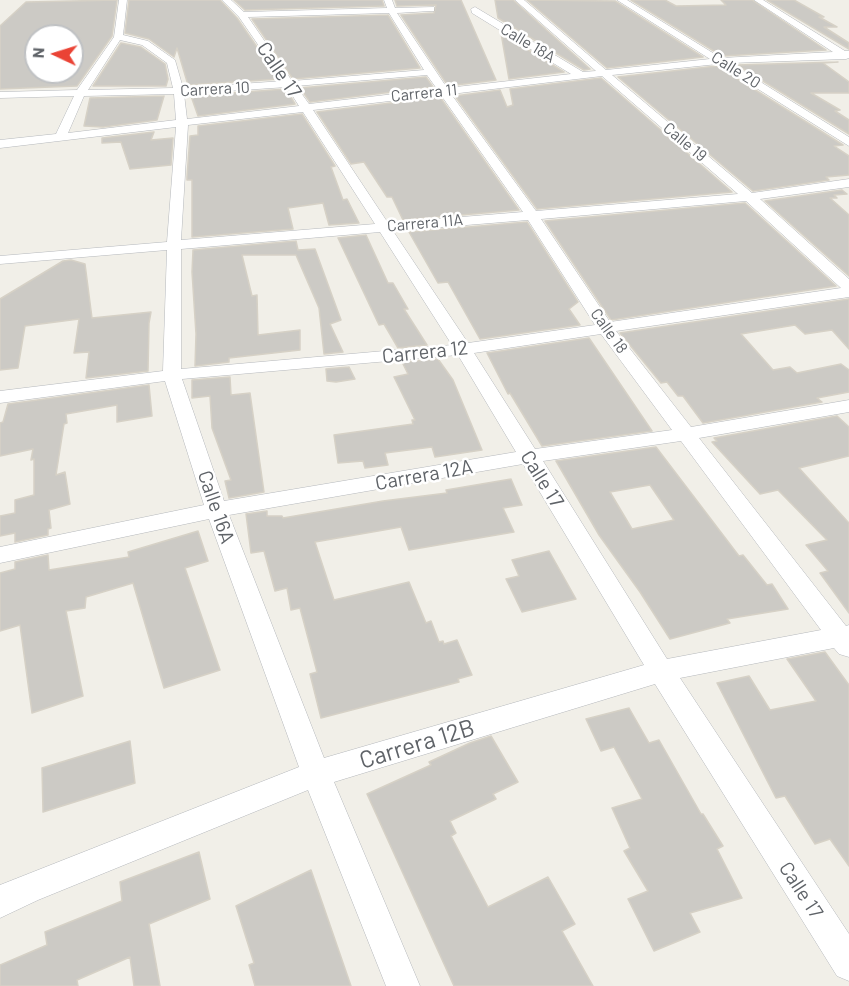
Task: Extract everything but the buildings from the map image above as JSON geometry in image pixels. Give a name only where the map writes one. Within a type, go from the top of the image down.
[{"type":"street","points":[[60,137],[81,92],[118,37],[123,0]]},
{"type":"street","name":"Calle 17","points":[[226,0],[242,15],[290,84],[463,349],[661,671],[849,964]]},
{"type":"street","name":"Calle 20","points":[[621,0],[849,142]]},
{"type":"street","points":[[758,0],[847,55]]},
{"type":"street","name":"Calle 19","points":[[519,4],[749,197],[849,287]]},
{"type":"street","points":[[242,15],[390,5],[431,9]]},
{"type":"street","name":"Calle 18","points":[[390,5],[430,72],[531,214],[604,328],[846,640]]},
{"type":"street","name":"Calle 18A","points":[[492,7],[475,9],[475,11],[582,76]]},
{"type":"street","name":"Calle 16A","points":[[118,37],[145,43],[172,62],[178,91],[182,124],[174,245],[172,375],[216,510],[316,774],[404,986]]},
{"type":"street","name":"Carrera 11","points":[[0,144],[602,73],[722,61],[847,55]]},
{"type":"street","name":"Carrera 10","points":[[0,95],[178,91],[430,72]]},
{"type":"street","name":"Carrera 11A","points":[[0,260],[382,226],[749,197],[849,183]]},
{"type":"street","name":"Carrera 12","points":[[0,397],[172,375],[463,349],[849,292]]},
{"type":"street","name":"Carrera 12A","points":[[0,555],[216,510],[849,406]]},
{"type":"street","name":"Carrera 12B","points":[[0,902],[28,888],[316,774],[661,671],[846,640]]}]
